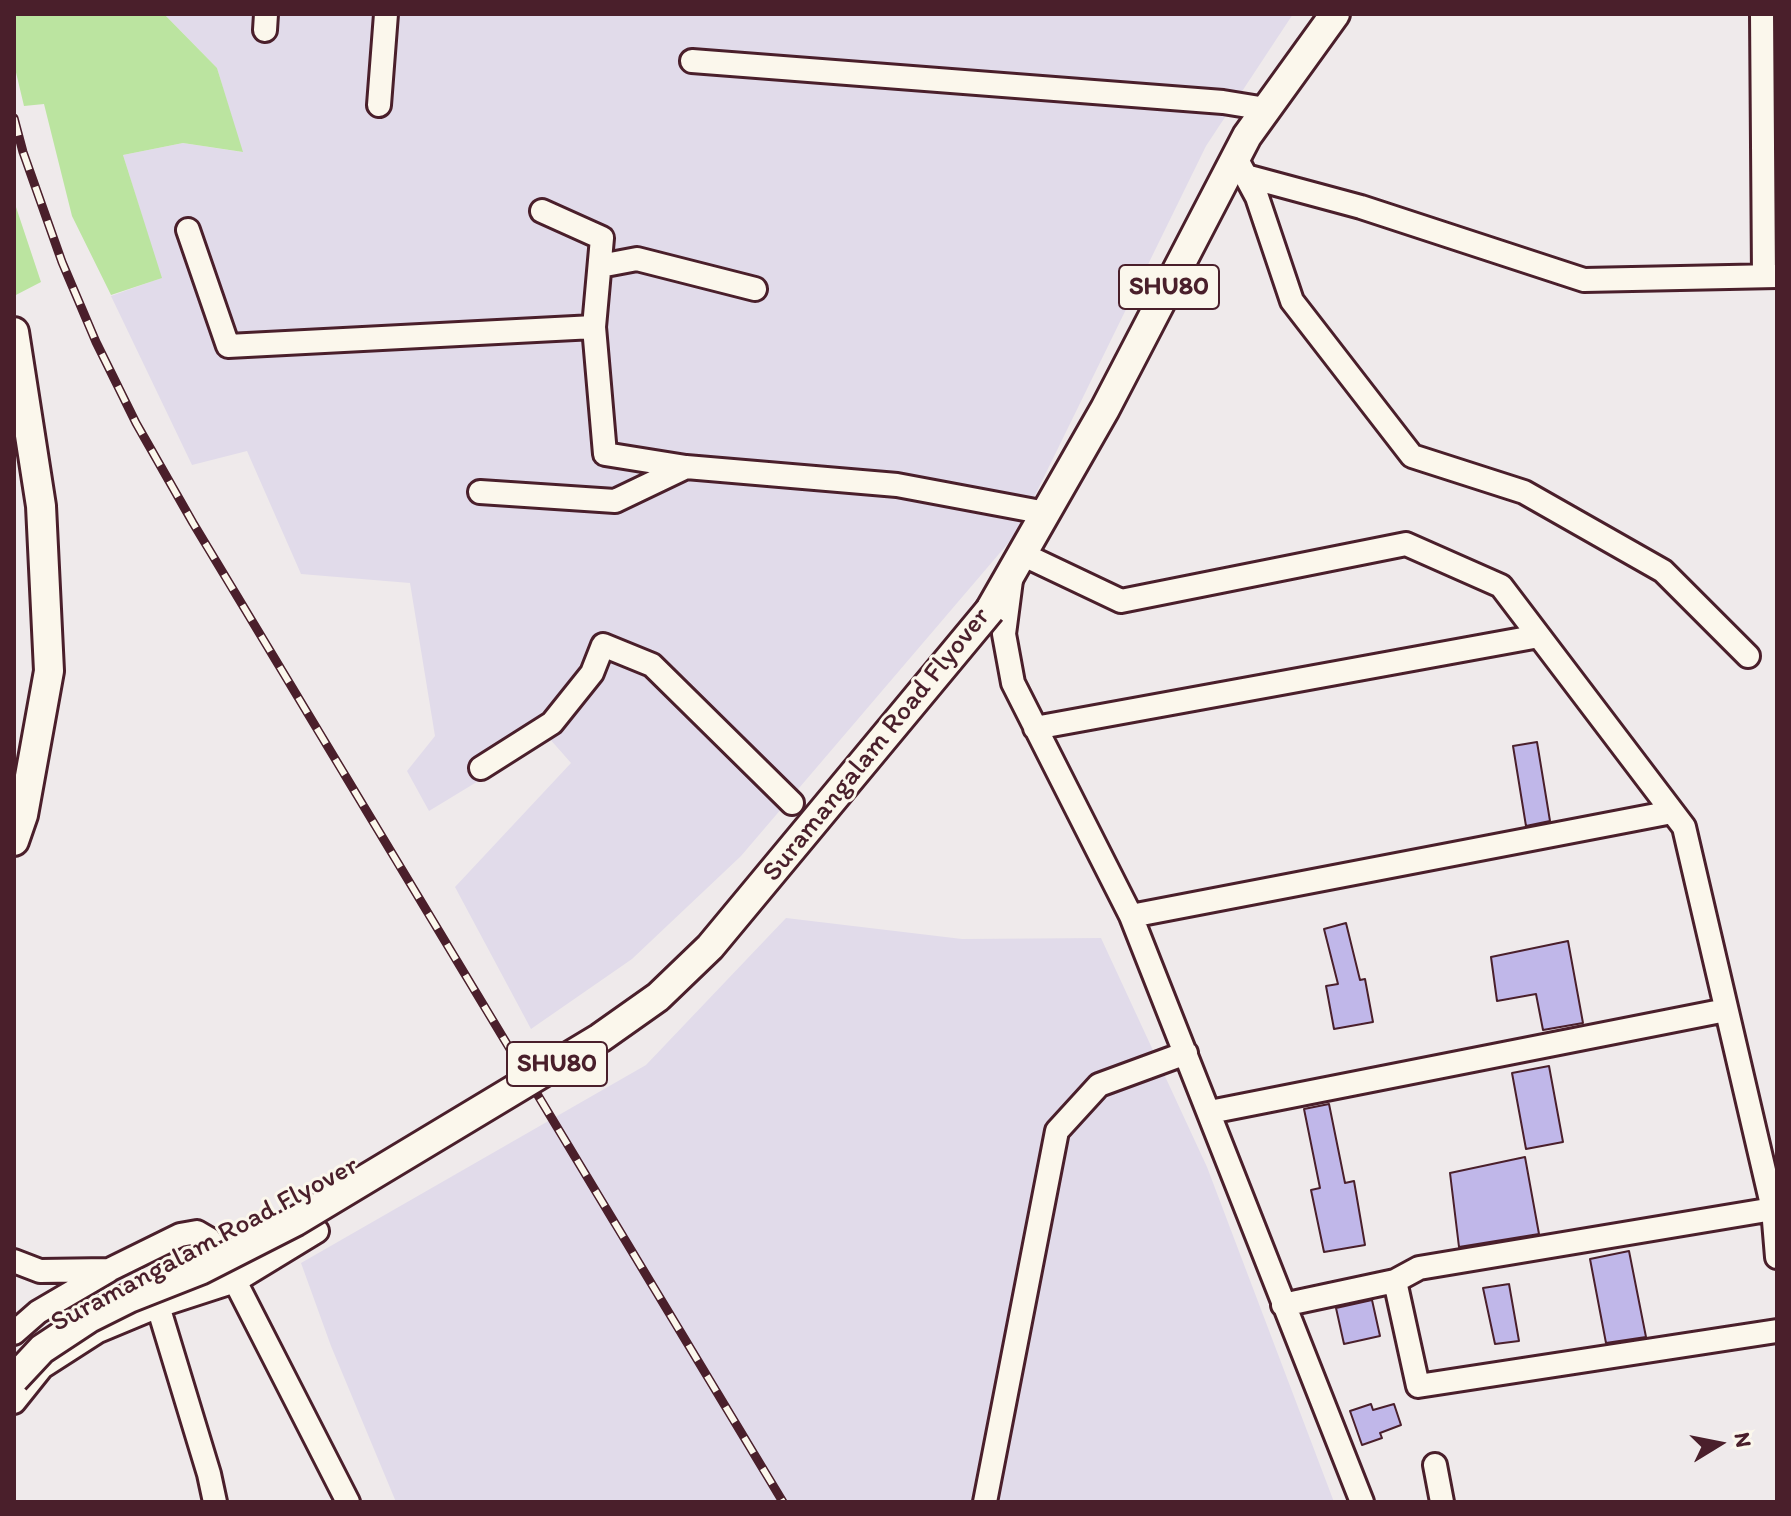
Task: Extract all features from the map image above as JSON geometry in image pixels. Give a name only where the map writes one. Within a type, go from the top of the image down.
[{"type":"main road","name":"SHU80","points":[[1018,561],[1241,167],[1266,109],[1335,14]]},
{"type":"main road","points":[[14,332],[41,506],[49,671],[23,815],[14,841]]},
{"type":"main road","name":"Suramangalam Road Flyover","points":[[14,1379],[42,1349],[89,1318],[129,1298],[200,1270],[296,1221],[600,1038],[658,997],[710,947],[1018,561]]},
{"type":"main road","name":"Suramangalam Road Flyover","points":[[14,1356],[32,1338],[81,1305],[194,1256],[290,1207],[592,1025],[648,985],[699,937],[984,604]]},
{"type":"street","points":[[379,105],[386,14]]},
{"type":"street","points":[[1241,167],[1584,280],[1770,276],[1767,28]]},
{"type":"street","points":[[692,61],[1223,102],[1266,109]]},
{"type":"street","points":[[1241,167],[1257,197],[1292,301],[1412,456],[1524,492],[1663,571],[1748,656]]},
{"type":"street","points":[[542,211],[602,238],[594,327],[605,454],[686,467],[897,485],[1046,513]]},
{"type":"street","points":[[188,230],[228,346],[594,327]]},
{"type":"street","points":[[600,266],[637,259],[755,289]]},
{"type":"street","points":[[480,492],[615,501],[686,467]]},
{"type":"street","points":[[1362,1502],[1131,916],[1013,683],[1004,634],[1018,561],[1121,601],[1406,544],[1501,586],[1684,827],[1773,1209],[1777,1257]]},
{"type":"street","points":[[1035,728],[1539,636]]},
{"type":"street","points":[[481,768],[552,723],[592,673],[603,645],[652,665],[792,803]]},
{"type":"street","points":[[1131,916],[1672,812]]},
{"type":"street","points":[[1210,1112],[1726,1010]]},
{"type":"street","points":[[985,1502],[1057,1131],[1099,1085],[1186,1053]]},
{"type":"street","points":[[1283,1305],[1395,1281],[1419,1268],[1773,1209]]},
{"type":"street","points":[[14,1402],[42,1367],[98,1331],[158,1306],[235,1281],[317,1231]]},
{"type":"street","points":[[14,1333],[38,1312],[109,1270],[180,1235],[197,1232],[209,1239],[235,1281],[348,1502]]},
{"type":"street","points":[[14,1261],[40,1271],[109,1270]]},
{"type":"street","points":[[1395,1281],[1418,1386],[1777,1331]]},
{"type":"street","points":[[158,1306],[215,1502]]},
{"type":"street","points":[[1435,1465],[1442,1502]]},
{"type":"shaded area","points":[[164,14],[1293,14],[1206,146],[1016,534],[741,856],[632,959],[531,1029],[455,887],[571,763],[549,738],[429,811],[407,771],[435,736],[410,583],[301,574],[247,451],[192,465],[111,296],[161,278],[123,155],[183,143],[242,152],[217,68]]},
{"type":"shaded area","points":[[786,918],[962,939],[1101,938],[1207,1167],[1334,1502],[396,1502],[331,1346],[301,1263],[646,1065]]},
{"type":"green space","points":[[14,14],[164,14],[217,68],[243,152],[183,143],[123,155],[162,278],[111,295],[72,216],[44,104],[24,106],[14,64]]},
{"type":"green space","points":[[14,201],[41,282],[14,296]]},
{"type":"building","points":[[1537,742],[1550,821],[1526,826],[1513,746]]},
{"type":"building","points":[[1346,923],[1360,980],[1365,979],[1373,1022],[1334,1029],[1326,986],[1338,984],[1324,929]]},
{"type":"building","points":[[1568,941],[1583,1023],[1543,1030],[1536,994],[1497,1001],[1491,957]]},
{"type":"building","points":[[1549,1066],[1563,1142],[1526,1149],[1512,1073]]},
{"type":"building","points":[[1329,1104],[1345,1183],[1354,1181],[1365,1245],[1324,1252],[1311,1190],[1320,1188],[1304,1109]]},
{"type":"building","points":[[1525,1157],[1539,1234],[1459,1247],[1450,1173]]},
{"type":"building","points":[[1629,1251],[1646,1337],[1606,1343],[1590,1259]]},
{"type":"building","points":[[1509,1284],[1519,1341],[1495,1344],[1483,1288]]},
{"type":"building","points":[[1372,1300],[1380,1336],[1344,1344],[1336,1308]]},
{"type":"building","points":[[1371,1404],[1373,1410],[1394,1404],[1401,1425],[1380,1433],[1382,1438],[1362,1445],[1350,1411]]},
{"type":"railway","points":[[14,118],[62,262],[96,342],[136,423],[193,523],[783,1502]]}]
